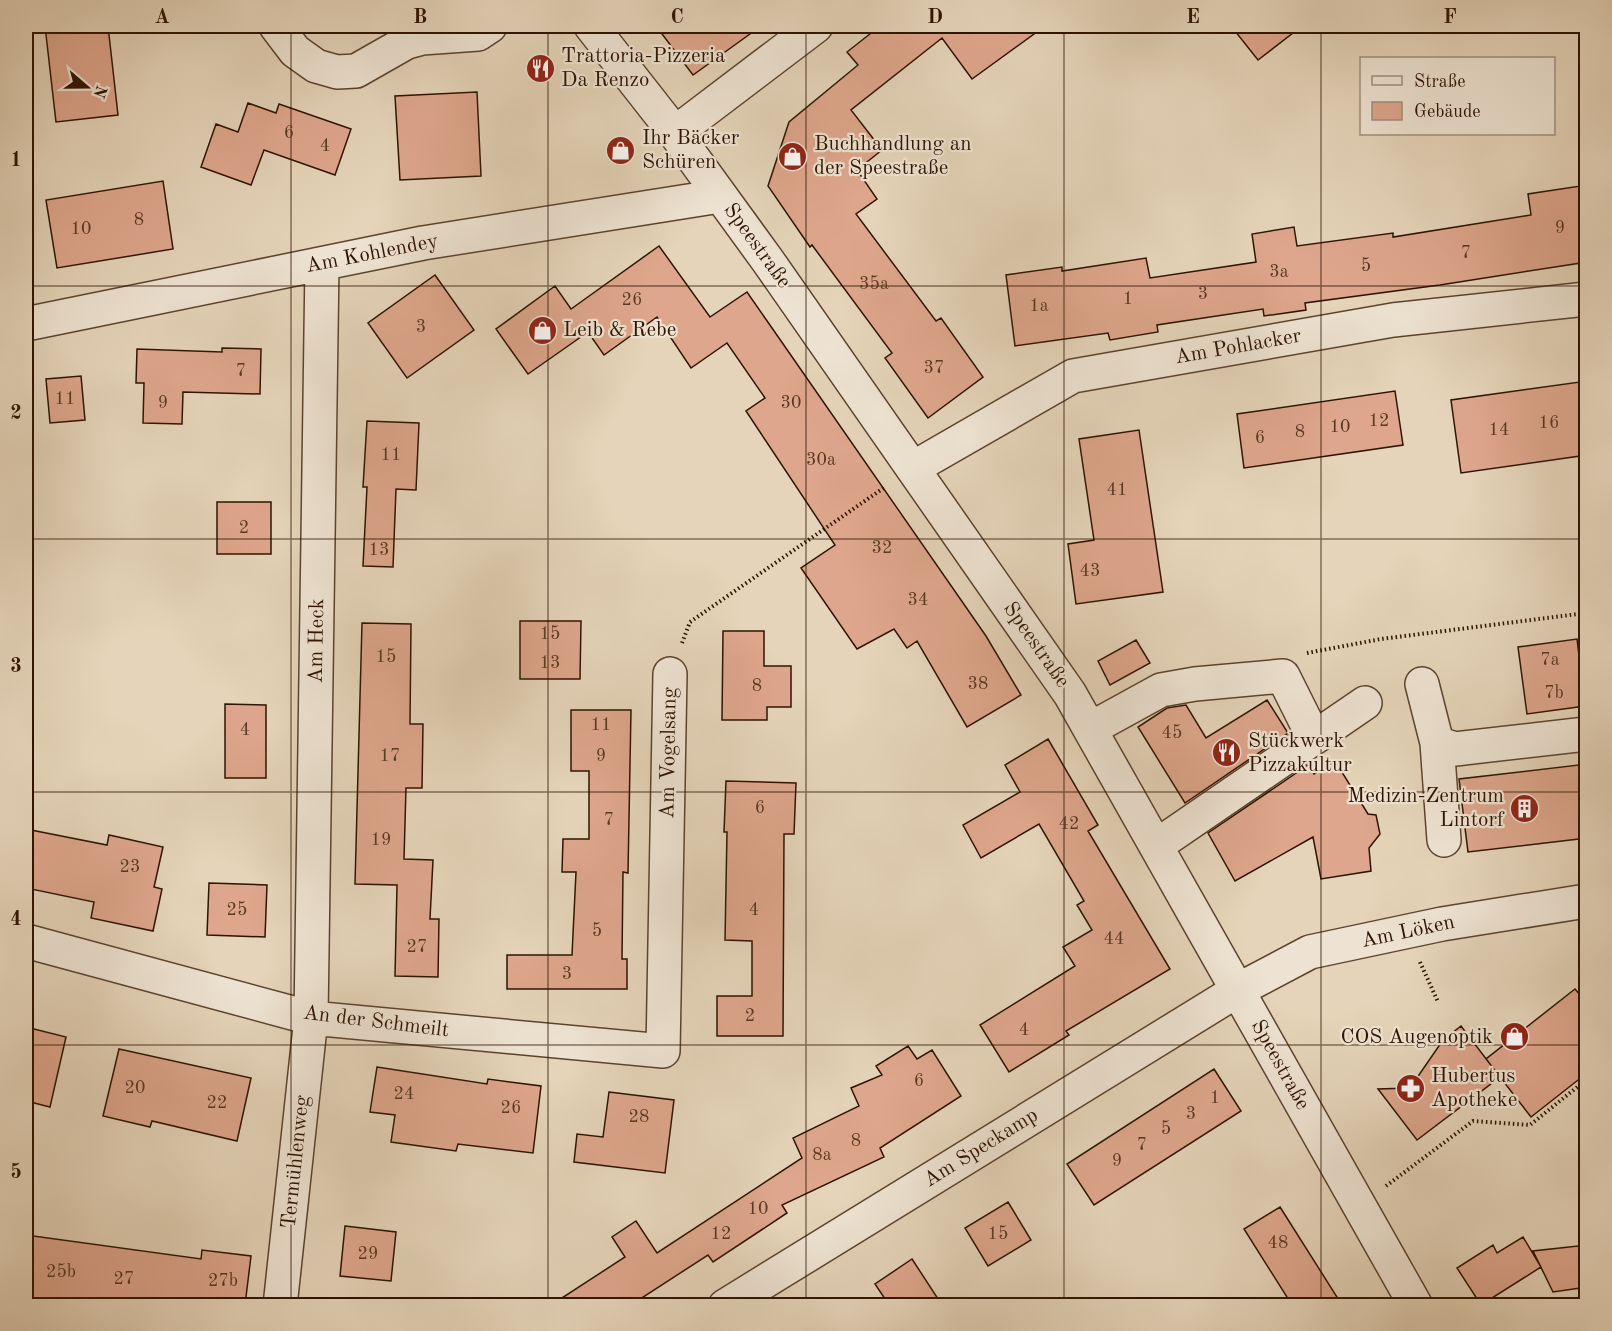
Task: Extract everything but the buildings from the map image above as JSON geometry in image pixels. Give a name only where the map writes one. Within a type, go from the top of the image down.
[{"type":"street","points":[[276,26],[295,51],[316,66],[337,72],[356,71],[406,42],[480,28]]},
{"type":"street","name":"Speestraße","points":[[591,26],[675,133],[1048,662],[1090,729],[1416,1305]]},
{"type":"street","points":[[675,133],[816,26]]},
{"type":"street","name":"Am Kohlendey","points":[[26,317],[322,264],[423,243],[720,196]]},
{"type":"street","name":"Am Heck","points":[[311,1018],[322,264]]},
{"type":"street","name":"Am Pohlacker","points":[[913,468],[1073,376],[1393,320],[1587,299]]},
{"type":"street","name":"Am Vogelsang","points":[[663,1051],[670,674]]},
{"type":"street","points":[[1090,729],[1161,690],[1195,684],[1285,676],[1314,738]]},
{"type":"street","points":[[1422,684],[1437,743],[1444,840]]},
{"type":"street","points":[[1156,846],[1365,703]]},
{"type":"street","points":[[1437,743],[1455,749],[1587,734]]},
{"type":"street","name":"Am Löken","points":[[1238,990],[1310,952],[1442,924],[1587,901]]},
{"type":"street","name":"An der Schmeilt","points":[[26,941],[311,1018],[663,1051]]},
{"type":"street","name":"Am Speckamp","points":[[725,1305],[1238,990]]},
{"type":"street","name":"Termühlenweg","points":[[280,1305],[311,1018]]},
{"type":"path","name":"Am Vogelsang","points":[[670,674],[690,622],[913,468]]},
{"type":"path","points":[[1300,654],[1381,639],[1587,614]]},
{"type":"path","points":[[1400,933],[1423,966],[1437,1002]]},
{"type":"path","points":[[1580,972],[1587,982]]},
{"type":"path","points":[[1359,1206],[1473,1121],[1530,1125],[1587,1080]]},
{"type":"place","name":"Trattoria-Pizzeria Da Renzo","points":[[540,68]]},
{"type":"place","name":"Ihr Bäcker Schüren","points":[[621,150]]},
{"type":"place","name":"Buchhandlung an der Speestraße","points":[[793,156]]},
{"type":"place","name":"Leib & Rebe","points":[[542,330]]},
{"type":"place","name":"Stückwerk Pizzakultur","points":[[1227,753]]},
{"type":"place","name":"Medizin-Zentrum Lintorf","points":[[1525,808]]},
{"type":"place","name":"COS Augenoptik","points":[[1514,1037]]},
{"type":"place","name":"Hubertus Apotheke","points":[[1410,1088]]}]
